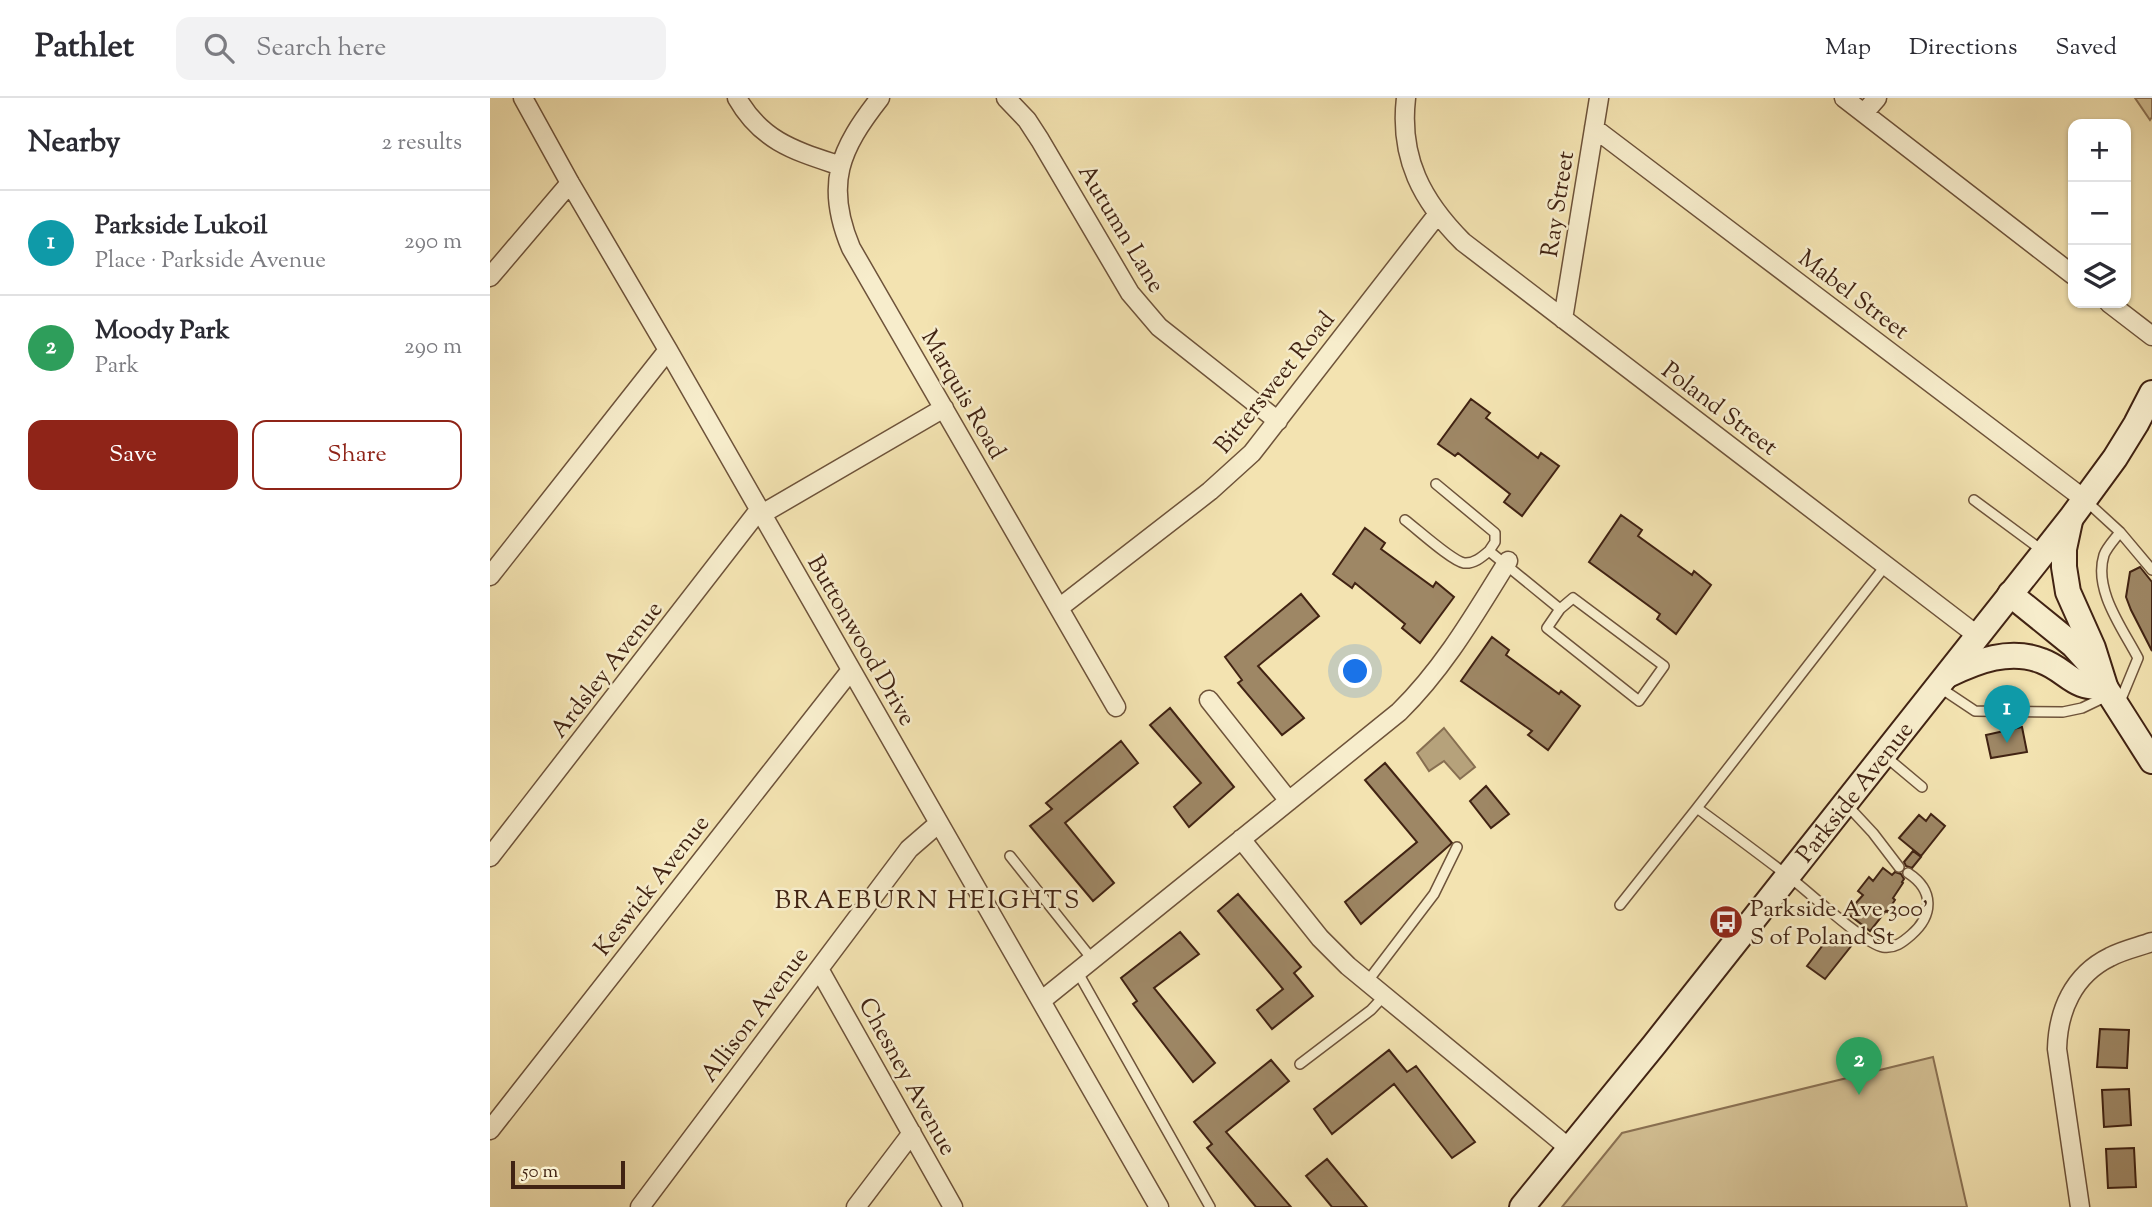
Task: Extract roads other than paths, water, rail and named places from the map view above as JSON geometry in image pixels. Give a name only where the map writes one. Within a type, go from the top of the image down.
[{"type":"main road","name":"Parkside Avenue","points":[[1522,1207],[2077,509],[2115,458],[2150,396]]},
{"type":"main road","points":[[2077,509],[2064,549],[2068,592],[2111,696]]},
{"type":"main road","points":[[2010,594],[2073,645],[2091,665],[2152,761]]},
{"type":"main road","points":[[1941,682],[1972,663],[1995,657],[2018,656],[2042,661],[2073,681],[2111,696]]},
{"type":"street","name":"Buttonwood Drive","points":[[523,98],[1159,1207]]},
{"type":"street","points":[[737,98],[756,125],[773,139],[792,150],[841,166]]},
{"type":"street","name":"Marquis Road","points":[[880,98],[858,127],[841,166],[838,188],[843,228],[851,247],[1115,707]]},
{"type":"street","name":"Autumn Lane","points":[[1006,98],[1034,130],[1143,311],[1158,327],[1278,421]]},
{"type":"street","name":"Poland Street","points":[[1406,98],[1405,134],[1418,181],[1437,215],[1463,242],[1978,636]]},
{"type":"street","name":"Ray Street","points":[[1563,318],[1599,98]]},
{"type":"street","points":[[1844,98],[2068,271]]},
{"type":"street","points":[[1864,113],[1877,98]]},
{"type":"street","name":"Mabel Street","points":[[1594,128],[2077,509]]},
{"type":"street","points":[[490,276],[570,183]]},
{"type":"street","name":"Bittersweet Road","points":[[1059,608],[1226,478],[1252,453],[1437,215]]},
{"type":"street","points":[[2116,308],[2152,336]]},
{"type":"street","points":[[490,576],[668,349]]},
{"type":"street","points":[[761,512],[944,408]]},
{"type":"street","name":"Ardsley Avenue","points":[[490,857],[761,512]]},
{"type":"street","points":[[1041,1001],[1399,712],[1421,690],[1448,655],[1506,563]]},
{"type":"street","name":"Keswick Avenue","points":[[490,1130],[851,670]]},
{"type":"street","points":[[1209,700],[1289,801]]},
{"type":"street","name":"Allison Avenue","points":[[640,1207],[909,849],[939,823]]},
{"type":"street","points":[[1241,839],[1320,938],[1348,966],[1569,1149]]},
{"type":"street","points":[[2080,1207],[2057,1049],[2062,1012],[2074,988],[2093,967],[2110,957],[2152,942]]},
{"type":"street","name":"Chesney Avenue","points":[[819,969],[953,1207]]},
{"type":"street","points":[[856,1207],[912,1133]]},
{"type":"lane","points":[[1405,520],[1454,559],[1465,563],[1478,561],[1489,551],[1495,542],[1495,533],[1436,484]]},
{"type":"lane","points":[[1974,500],[2043,552]]},
{"type":"lane","points":[[2077,509],[2120,532],[2152,570]]},
{"type":"lane","points":[[1941,682],[1975,711],[2063,712],[2082,708],[2111,696],[2138,658],[2107,600],[2103,576],[2104,554],[2120,532]]},
{"type":"lane","points":[[1489,551],[1560,609]]},
{"type":"lane","points":[[1620,905],[1885,565]]},
{"type":"lane","points":[[1573,598],[1664,666],[1639,701],[1546,628],[1560,609],[1573,598]]},
{"type":"lane","points":[[1883,755],[1922,787]]},
{"type":"lane","points":[[1845,803],[1899,867]]},
{"type":"lane","points":[[1697,808],[1788,875],[1866,939],[1883,947],[1900,944],[1921,927],[1927,914],[1926,891],[1917,879],[1908,873]]},
{"type":"lane","points":[[1367,982],[1434,894],[1457,847]]},
{"type":"lane","points":[[1010,856],[1092,959]]},
{"type":"lane","points":[[1077,971],[1210,1207]]},
{"type":"lane","points":[[1300,1064],[1384,996]]},
{"type":"place","name":"Parkside Lukoil","points":[[2007,743]]},
{"type":"place","name":"Parkside Ave 300' S of Poland St","points":[[1726,922]]},
{"type":"place","name":"Moody Park","points":[[1859,1095]]},
{"type":"district","name":"BRAEBURN HEIGHTS","points":[[928,899]]}]
